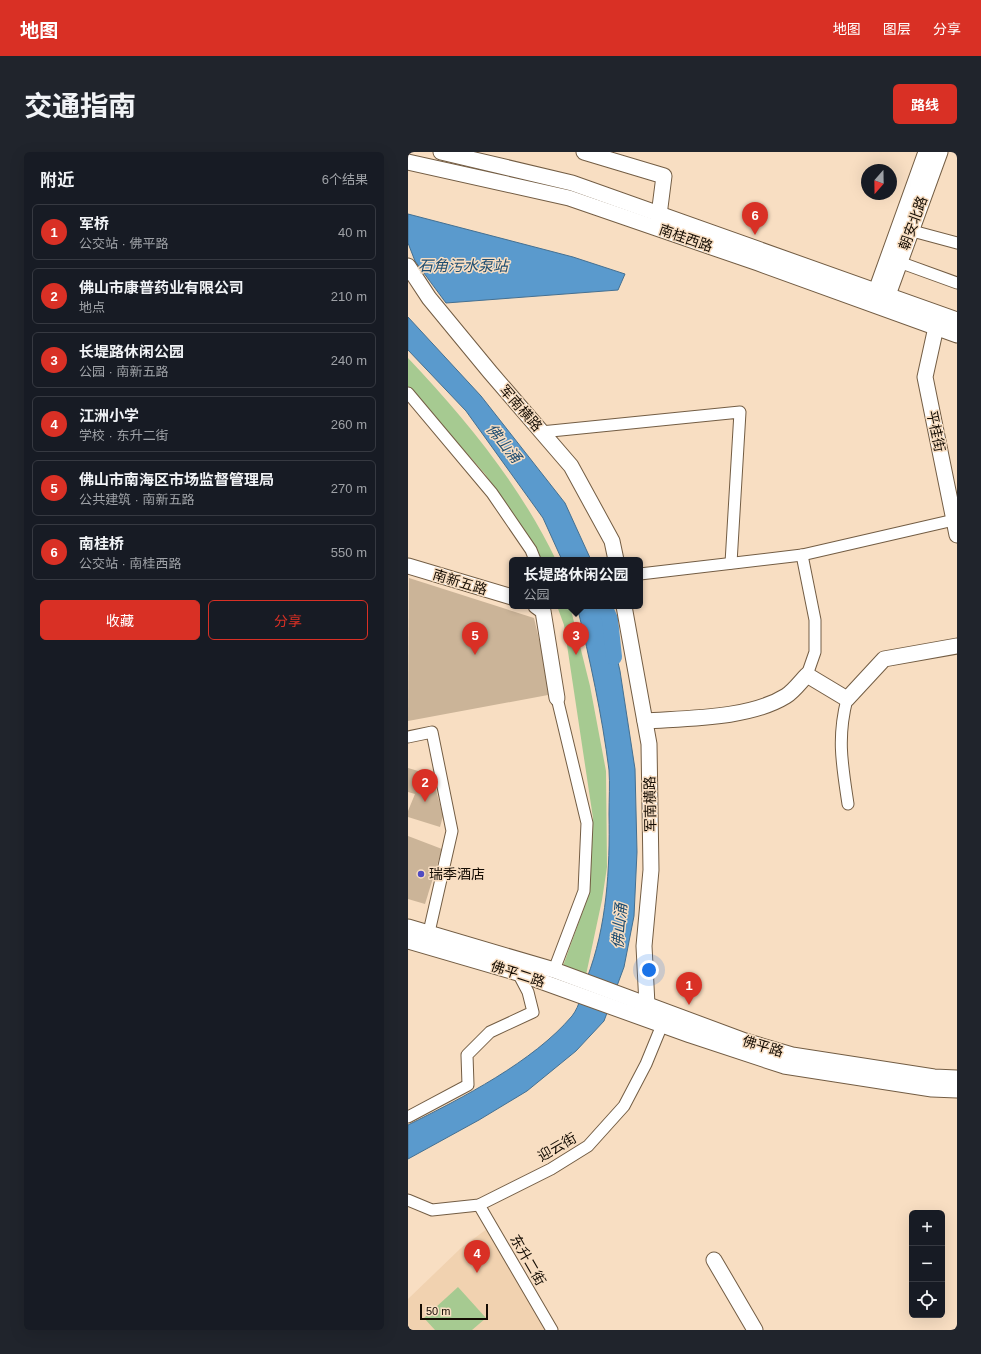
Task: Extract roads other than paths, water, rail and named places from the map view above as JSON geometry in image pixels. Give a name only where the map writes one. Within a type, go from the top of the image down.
[{"type":"main road","name":"南桂西路","points":[[441,152],[572,183],[658,221],[957,335]]},
{"type":"main road","points":[[584,152],[664,176],[658,221]]},
{"type":"main road","name":"朝安北路","points":[[882,293],[905,229],[926,152]]},
{"type":"main road","name":"朝安北路","points":[[882,293],[899,262],[905,229],[940,152]]},
{"type":"main road","name":"南桂西路","points":[[408,162],[569,198],[658,221],[882,293],[957,320]]},
{"type":"main road","name":"军南横路","points":[[408,266],[429,298],[571,466],[612,540],[615,557]]},
{"type":"main road","name":"平桂街","points":[[936,327],[925,377],[957,535]]},
{"type":"main road","name":"南新五路","points":[[408,566],[509,596]]},
{"type":"main road","points":[[541,609],[557,698]]},
{"type":"main road","name":"军南横路","points":[[625,609],[649,744],[651,870],[644,946],[647,1005]]},
{"type":"main road","points":[[645,721],[726,715],[757,708],[786,696],[807,675],[847,699],[884,659],[957,646]]},
{"type":"main road","name":"佛平二路","points":[[408,927],[554,970],[575,986]]},
{"type":"main road","name":"佛平二路","points":[[408,941],[518,973],[575,986]]},
{"type":"main road","name":"佛平路","points":[[575,986],[629,1006],[662,1025],[784,1066],[932,1089],[957,1090]]},
{"type":"main road","name":"佛平路","points":[[629,1006],[647,1005],[745,1041],[792,1055],[934,1077],[957,1078]]},
{"type":"main road","points":[[714,1260],[755,1330]]},
{"type":"street","points":[[905,229],[957,243]]},
{"type":"street","points":[[899,262],[957,283]]},
{"type":"street","points":[[408,393],[492,493],[531,550],[534,557]]},
{"type":"street","points":[[541,432],[740,412],[731,563]]},
{"type":"street","points":[[643,574],[802,555],[954,520]]},
{"type":"street","points":[[802,555],[815,620],[815,652],[807,675]]},
{"type":"street","points":[[554,970],[584,891],[587,823],[557,698]]},
{"type":"street","points":[[847,699],[842,720],[840,753],[848,804]]},
{"type":"street","points":[[408,736],[432,732],[452,831],[429,932]]},
{"type":"street","points":[[408,1117],[468,1085],[467,1055],[490,1032],[534,1012],[528,992],[518,973]]},
{"type":"street","name":"迎云街","points":[[408,1200],[432,1210],[479,1205],[551,1169],[588,1146],[624,1106],[646,1064],[662,1025]]},
{"type":"street","name":"东升二街","points":[[479,1205],[552,1330]]},
{"type":"water","name":"石角污水泵站","points":[[408,214],[573,257],[625,274],[618,290],[446,303],[415,261],[408,243]]},
{"type":"water","points":[[408,317],[481,396],[565,503],[590,557],[561,557],[543,518],[466,411],[408,350]]},
{"type":"water","points":[[578,609],[606,609],[620,671],[635,769],[637,852],[634,916],[624,967],[604,1021],[576,1051],[527,1091],[479,1120],[408,1159],[408,1125],[496,1078],[538,1049],[572,1016],[579,1002],[599,938],[606,897],[609,856],[609,770],[591,667]]},
{"type":"waterway","name":"佛山涌","points":[[605,609],[610,619],[614,657]]},
{"type":"place","name":"南桂桥","points":[[755,235]]},
{"type":"place","name":"佛山市南海区市场监督管理局","points":[[475,655]]},
{"type":"place","name":"长堤路休闲公园","points":[[576,655]]},
{"type":"place","name":"佛山市康普药业有限公司","points":[[425,802]]},
{"type":"place","name":"瑞季酒店","points":[[421,874]]},
{"type":"place","name":"军桥","points":[[689,1005]]},
{"type":"place","name":"江洲小学","points":[[477,1273]]}]
